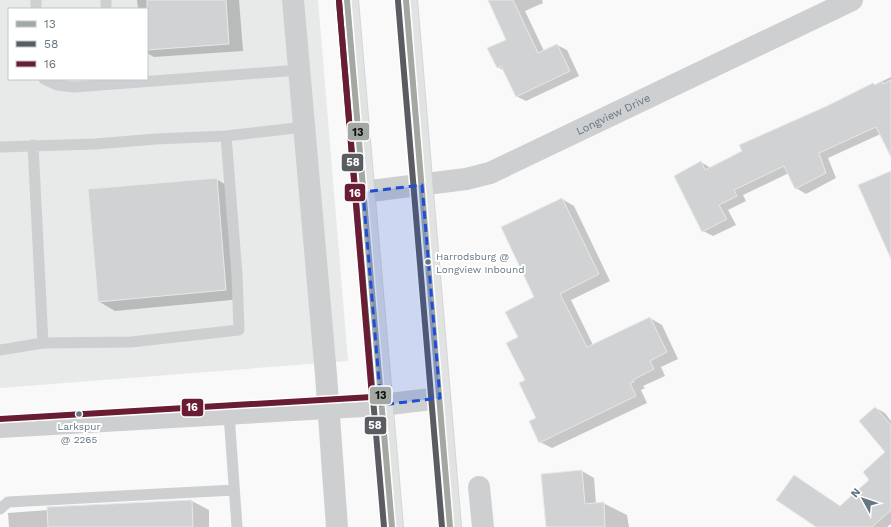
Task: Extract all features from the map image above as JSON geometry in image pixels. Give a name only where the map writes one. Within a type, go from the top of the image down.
[{"type":"main road","points":[[347,0],[392,527]]},
{"type":"main road","points":[[406,0],[450,527]]},
{"type":"street","points":[[293,0],[337,527]]},
{"type":"street","name":"Longview Drive","points":[[363,192],[466,179],[490,173],[852,0]]},
{"type":"street","points":[[0,427],[381,405],[440,398]]},
{"type":"street","points":[[479,487],[483,527]]},
{"type":"lane","points":[[148,79],[299,70]]},
{"type":"lane","points":[[46,80],[57,85],[74,87],[132,80]]},
{"type":"lane","points":[[0,147],[95,144],[156,139],[226,136],[304,127]]},
{"type":"lane","points":[[0,350],[43,343],[131,342],[239,330],[238,275],[226,136]]},
{"type":"lane","points":[[33,146],[43,343]]},
{"type":"lane","points":[[229,414],[237,527]]},
{"type":"lane","points":[[0,509],[8,502],[234,490]]},
{"type":"highlighted area","points":[[422,185],[440,398],[381,405],[363,192]]},
{"type":"shaded area","points":[[0,0],[318,0],[348,361],[0,388]]},
{"type":"building","points":[[147,0],[226,0],[229,44],[148,50]]},
{"type":"building","points":[[488,0],[513,0],[538,53],[557,44],[570,71],[516,97],[501,66],[497,68],[487,48],[506,40]]},
{"type":"building","points":[[891,80],[891,157],[876,127],[819,153],[826,173],[795,189],[784,166],[734,190],[737,196],[719,205],[727,219],[702,232],[674,176],[701,161],[705,170],[742,151],[739,145],[827,106],[873,83],[875,85],[882,81],[883,84]]},
{"type":"building","points":[[891,171],[891,259],[858,185]]},
{"type":"building","points":[[217,178],[226,290],[98,302],[88,189]]},
{"type":"building","points":[[562,198],[599,274],[560,294],[587,347],[650,317],[667,352],[650,361],[654,369],[630,383],[636,396],[539,443],[529,421],[536,418],[519,383],[525,380],[506,343],[518,337],[505,312],[534,297],[501,227]]},
{"type":"building","points":[[875,407],[891,425],[891,510],[872,527],[816,527],[776,500],[794,475],[840,506],[869,480],[863,472],[885,452],[859,421]]},
{"type":"building","points":[[582,470],[585,504],[604,502],[605,527],[546,527],[541,474]]},
{"type":"building","points":[[192,500],[193,527],[48,527],[47,507]]},
{"type":"transit line","name":"13","points":[[347,0],[392,527]]},
{"type":"transit line","name":"13","points":[[406,0],[450,527]]},
{"type":"transit line","name":"58","points":[[339,1],[384,527]]},
{"type":"transit line","name":"16","points":[[0,419],[372,397],[339,1]]},
{"type":"transit line","name":"58","points":[[398,1],[442,527]]},
{"type":"place","name":"Harrodsburg @ Longview Inbound","points":[[428,262]]},
{"type":"place","name":"Larkspur @ 2265","points":[[79,414]]}]
